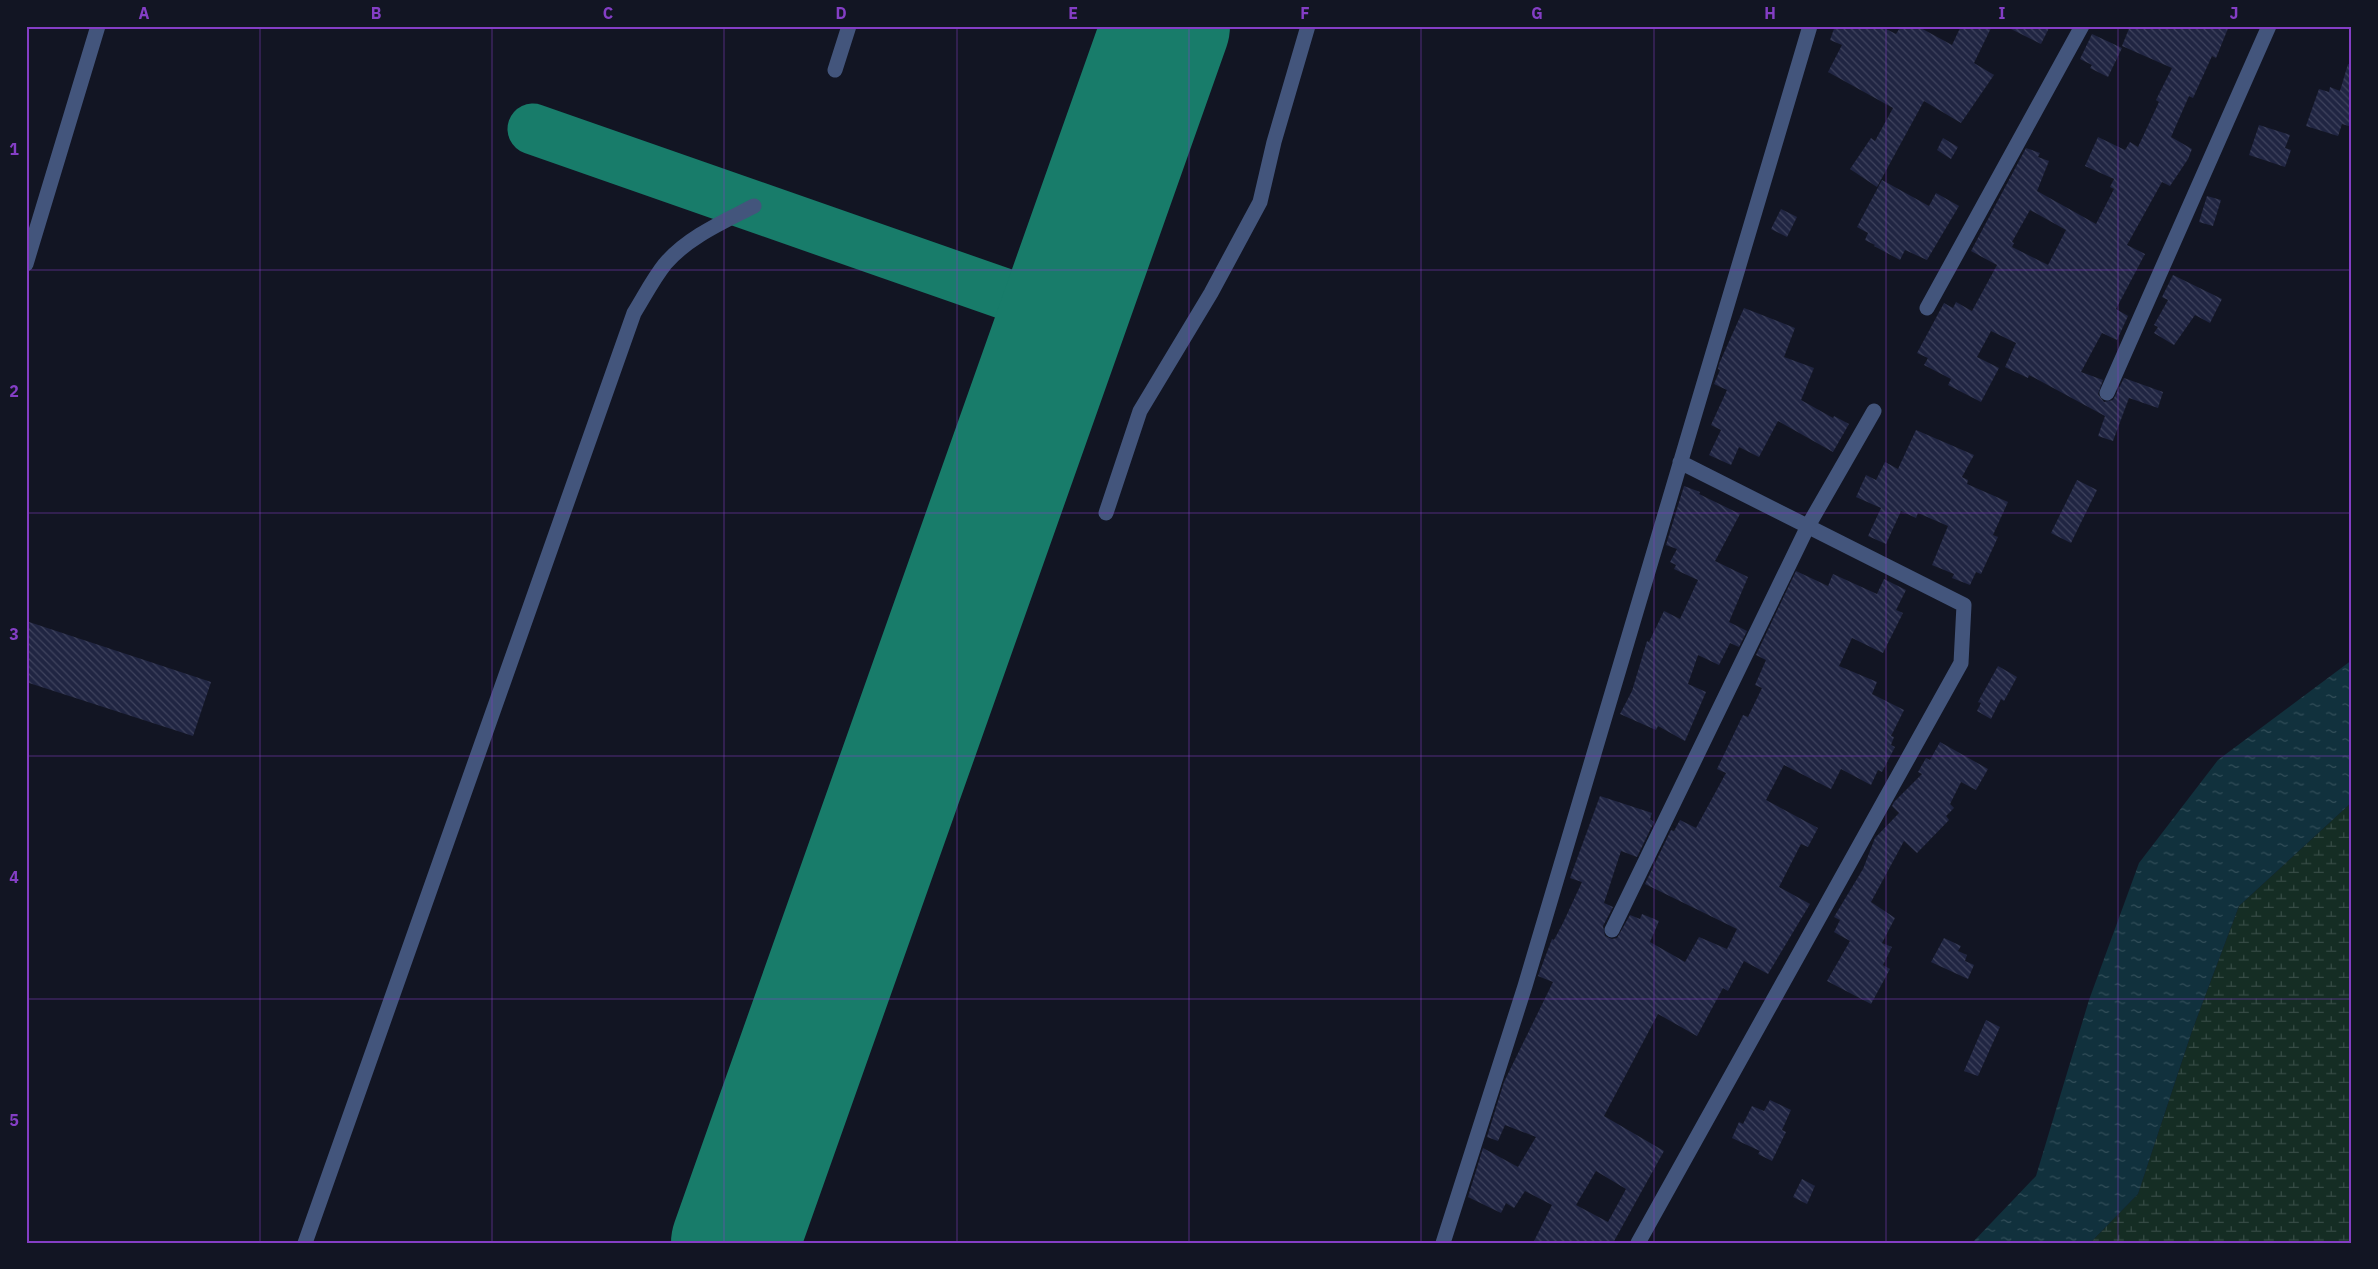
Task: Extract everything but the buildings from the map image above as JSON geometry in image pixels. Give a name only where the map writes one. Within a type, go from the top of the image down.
[{"type":"street","points":[[26,264],[98,26]]},
{"type":"street","points":[[835,70],[850,26]]},
{"type":"street","points":[[1106,513],[1140,411],[1210,293],[1260,202],[1274,142],[1308,26]]},
{"type":"street","points":[[1444,1243],[1528,976],[1810,26]]},
{"type":"street","points":[[1927,308],[2082,26]]},
{"type":"street","points":[[2107,393],[2269,26]]},
{"type":"street","points":[[305,1243],[634,313],[664,265],[680,248],[710,228],[754,206]]},
{"type":"street","points":[[1612,930],[1808,526],[1874,411]]},
{"type":"street","points":[[1638,1243],[1961,662],[1964,605],[1680,462]]},
{"type":"green space","points":[[2352,802],[2352,1243],[2090,1243],[2138,1194],[2192,1031],[2239,906]]},
{"type":"water","points":[[2352,660],[2352,802],[2239,906],[2192,1031],[2138,1194],[2090,1243],[1972,1243],[2036,1176],[2089,1000],[2139,863],[2218,760]]},
{"type":"taxiway","points":[[533,129],[1065,315]]},
{"type":"runway","points":[[735,1243],[1166,26]]}]
